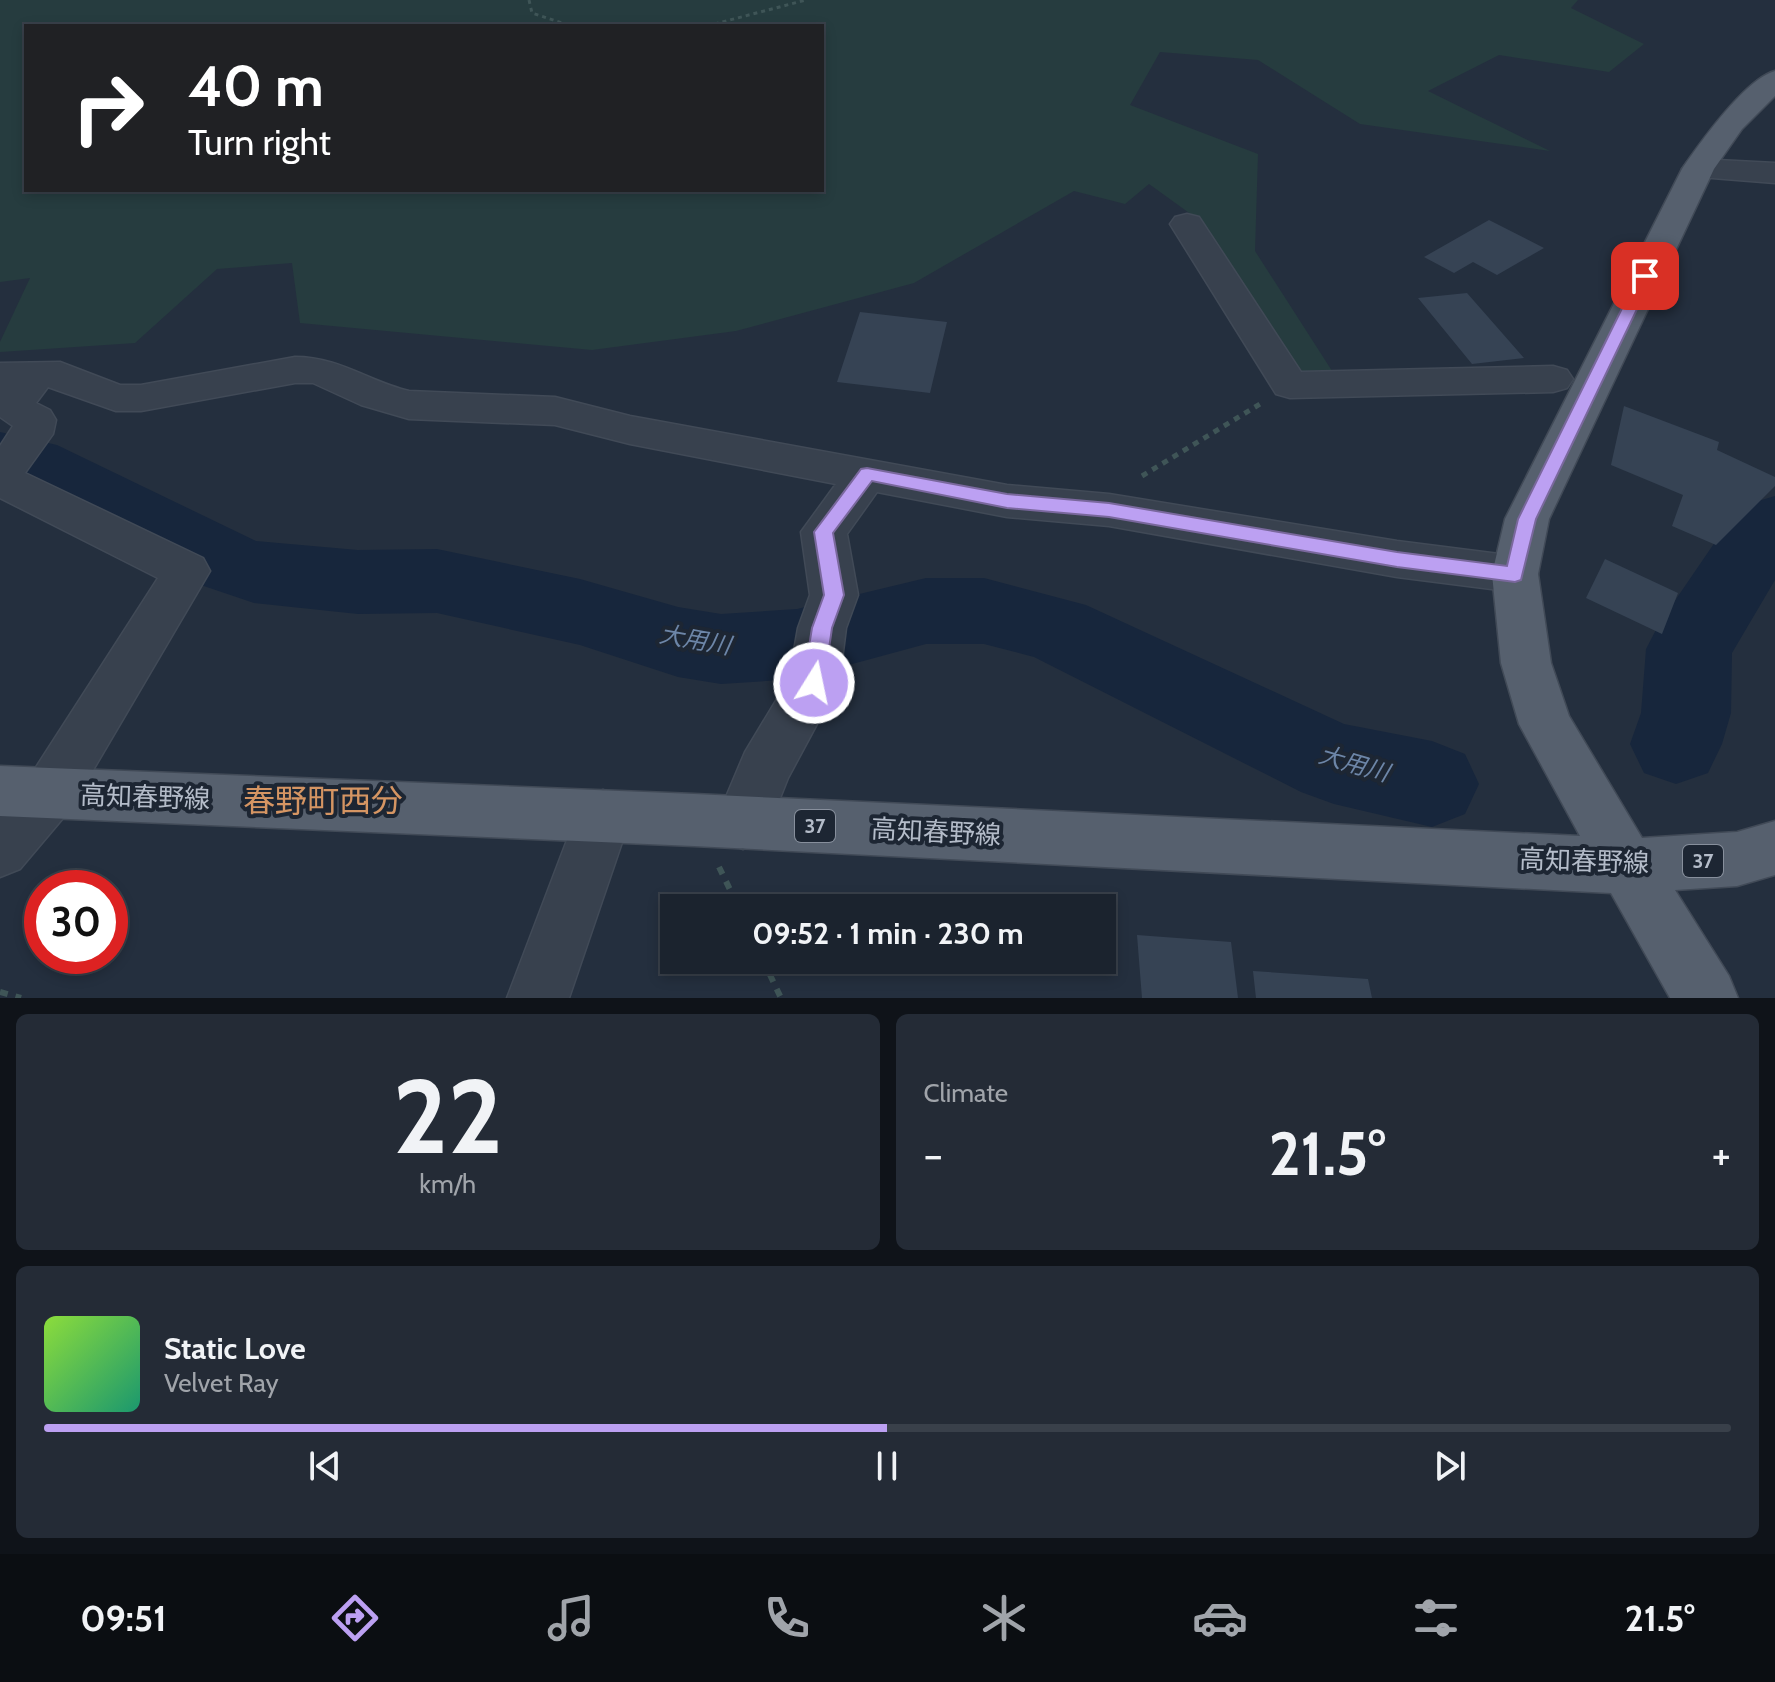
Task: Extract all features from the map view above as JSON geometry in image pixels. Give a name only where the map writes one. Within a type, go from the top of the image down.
[{"type":"main road","points":[[1707,998],[1545,724],[1526,663],[1515,574],[1527,519],[1698,169],[1731,123],[1775,80]]},
{"type":"main road","name":"高知春野線","points":[[25,792],[603,816],[1629,866],[1737,859],[1775,848]]},
{"type":"street","points":[[1698,169],[1775,173]]},
{"type":"street","points":[[1187,224],[1290,385],[1553,379]]},
{"type":"street","points":[[0,850],[25,792],[187,571],[5,469],[32,434],[35,420],[16,410],[14,404],[19,374],[60,375],[116,398],[141,398],[295,370],[319,370],[375,396],[409,405],[555,411],[630,430],[1007,501],[1091,508],[1397,559],[1515,574]]},
{"type":"street","points":[[743,823],[764,769],[814,683],[821,639],[834,595],[824,532],[867,474]]},
{"type":"street","points":[[538,998],[603,816]]},
{"type":"path","points":[[529,0],[532,13],[565,24]]},
{"type":"path","points":[[715,24],[806,0]]},
{"type":"path","points":[[1091,508],[1290,385]]},
{"type":"path","points":[[770,974],[781,998]]},
{"type":"path","points":[[0,992],[21,998]]},
{"type":"green space","points":[[0,0],[1578,0],[1571,8],[1644,44],[1609,72],[1499,55],[1428,91],[1550,151],[1360,124],[1258,60],[1160,52],[1130,105],[1258,154],[1255,251],[1334,374],[1300,372],[1192,215],[1149,184],[1125,204],[1074,191],[914,283],[736,331],[592,350],[300,323],[292,263],[217,269],[135,343],[0,352],[0,342],[30,278],[0,282]]},
{"type":"building","points":[[1489,220],[1544,248],[1497,275],[1473,262],[1454,273],[1424,257]]},
{"type":"building","points":[[1467,293],[1524,358],[1472,364],[1418,298]]},
{"type":"building","points":[[860,312],[947,322],[930,393],[837,382]]},
{"type":"building","points":[[1624,406],[1719,442],[1717,450],[1775,477],[1775,486],[1716,545],[1672,526],[1683,495],[1611,465]]},
{"type":"building","points":[[1605,559],[1678,593],[1662,634],[1586,598]]},
{"type":"building","points":[[1137,935],[1231,942],[1238,998],[1142,998]]},
{"type":"building","points":[[1253,971],[1368,979],[1372,998],[1256,998]]},
{"type":"waterway","name":"大用川","points":[[0,458],[31,464],[217,559],[254,572],[358,582],[437,581],[580,612],[678,642],[721,649],[797,644],[926,611],[984,611],[1056,629],[1334,763],[1432,784]]},
{"type":"waterway","name":"大用川","points":[[1676,744],[1686,713],[1689,649],[1754,547],[1775,525]]},
{"type":"district","name":"春野町西分","points":[[323,801]]},
{"type":"route","points":[[814,683],[822,628],[834,595],[824,532],[867,474],[1007,501],[1109,510],[1397,559],[1515,574],[1527,519],[1645,276]]}]
